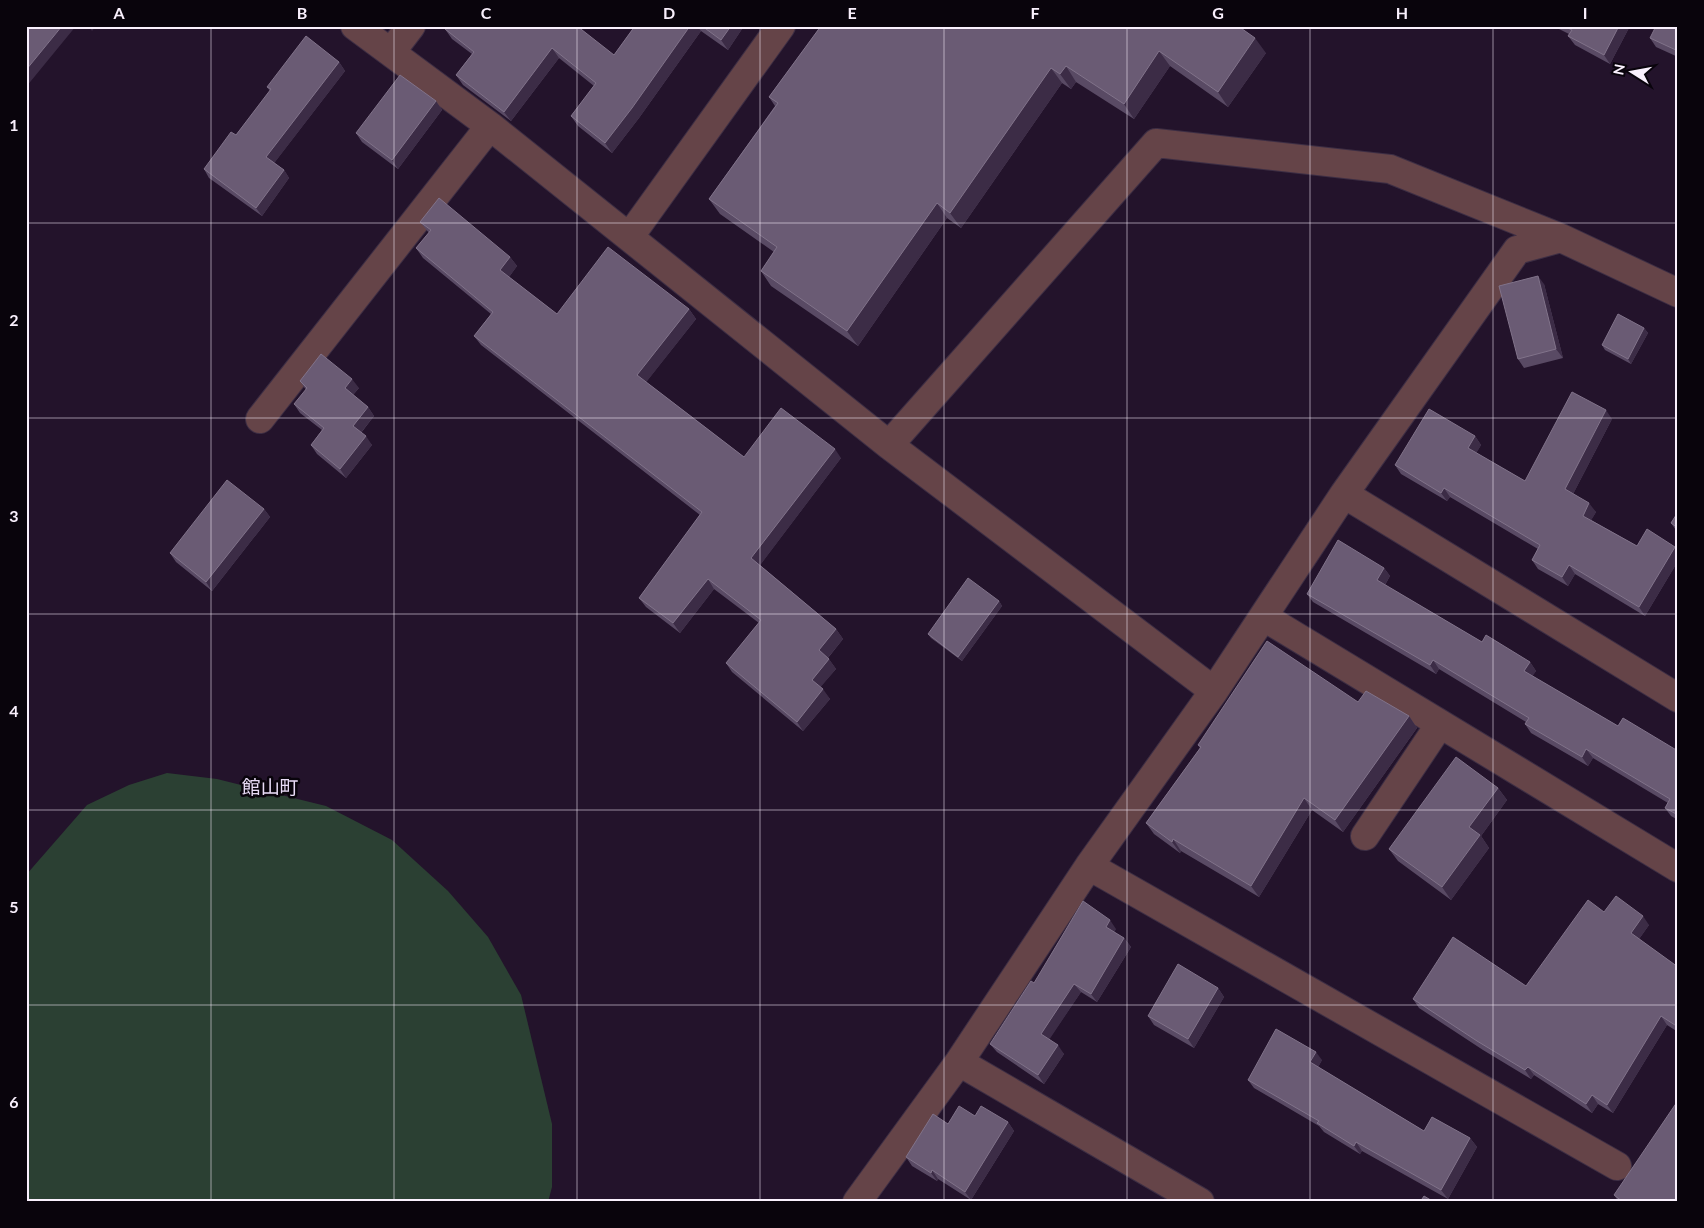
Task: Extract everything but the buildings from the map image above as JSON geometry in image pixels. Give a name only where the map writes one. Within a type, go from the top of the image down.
[{"type":"street","points":[[355,26],[490,126],[630,236],[889,445],[1214,691]]},
{"type":"street","points":[[391,52],[411,26]]},
{"type":"street","points":[[630,236],[780,26]]},
{"type":"street","points":[[260,419],[490,126]]},
{"type":"street","points":[[889,445],[1156,143],[1390,169],[1561,238],[1678,292]]},
{"type":"street","points":[[857,1202],[959,1062],[1089,866],[1214,691],[1344,494],[1517,250],[1561,238]]},
{"type":"street","points":[[1344,494],[1678,698]]},
{"type":"street","points":[[1264,617],[1678,868]]},
{"type":"street","points":[[1365,836],[1440,724]]},
{"type":"street","points":[[1089,866],[1617,1166]]},
{"type":"street","points":[[959,1062],[1200,1202]]},
{"type":"green space","points":[[167,773],[217,779],[326,806],[392,840],[448,891],[488,937],[521,995],[552,1124],[552,1187],[548,1202],[26,1202],[26,875],[87,805],[129,785]]},
{"type":"district","name":"館山町","points":[[270,787]]}]
